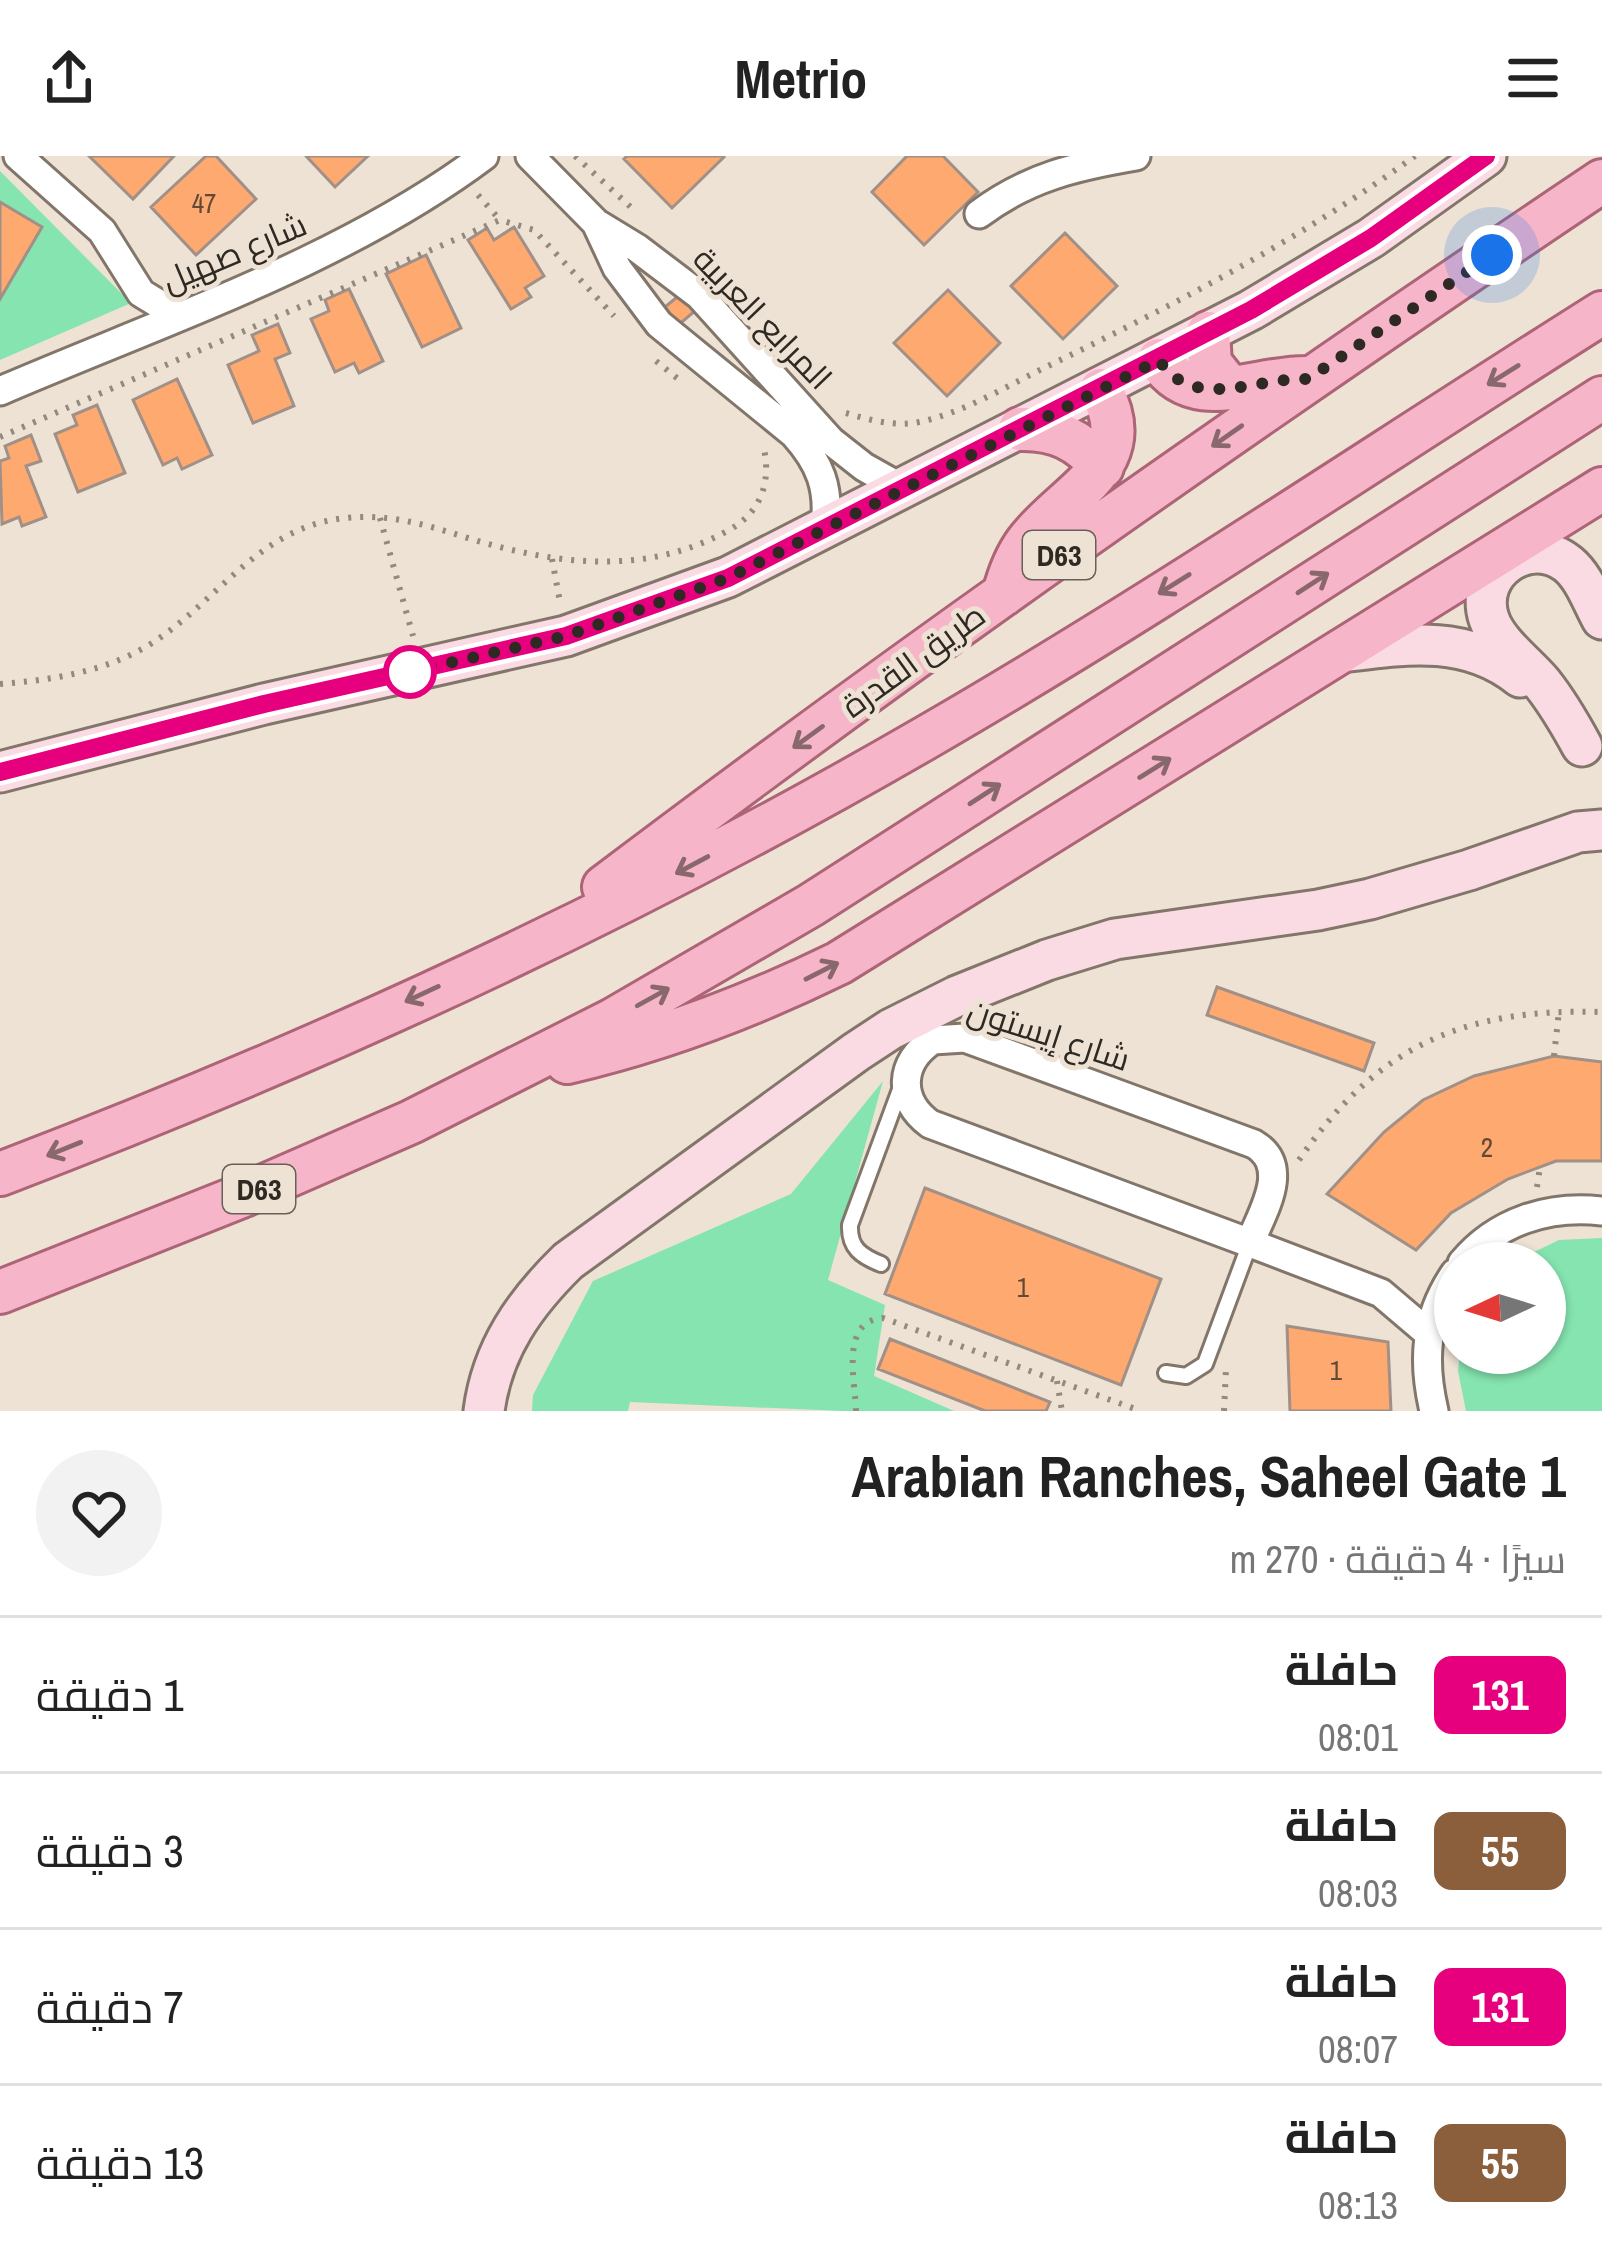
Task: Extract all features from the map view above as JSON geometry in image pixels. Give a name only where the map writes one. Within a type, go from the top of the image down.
[{"type":"main road","name":"طريق القدرة","points":[[528,945],[1004,594],[1308,379],[1602,181]]},
{"type":"main road","name":"طريق القدرة","points":[[0,1174],[201,1093],[664,880],[929,736],[1602,313]]},
{"type":"main road","points":[[1208,333],[1210,363],[1229,387]]},
{"type":"main road","points":[[1159,360],[1186,387],[1211,392],[1273,379],[1308,379]]},
{"type":"main road","points":[[1004,594],[1026,543],[1102,467],[1113,428],[1101,390]]},
{"type":"main road","name":"D63","points":[[0,1292],[244,1195],[512,1072],[613,1020],[811,905],[1602,398]]},
{"type":"main road","points":[[1020,429],[1066,436],[1102,467]]},
{"type":"main road","name":"D63","points":[[512,1072],[680,1031],[752,1004],[838,963],[1602,489]]},
{"type":"street","points":[[18,156],[102,231],[141,292],[177,315]]},
{"type":"street","name":"شارع صهيل","points":[[0,392],[350,241],[406,210],[484,156]]},
{"type":"street","points":[[530,156],[596,223]]},
{"type":"street","points":[[979,214],[1050,173],[1136,156]]},
{"type":"street","points":[[0,772],[107,741],[566,636],[728,578],[1208,333],[1371,238],[1486,156]]},
{"type":"street","name":"المرابع العربية","points":[[596,223],[699,295],[831,441],[905,490]]},
{"type":"street","name":"المرابع العربية","points":[[596,223],[617,268],[658,324],[809,451],[826,487],[825,527]]},
{"type":"street","points":[[617,268],[637,248]]},
{"type":"street","points":[[700,359],[730,327]]},
{"type":"street","points":[[1592,756],[1546,688],[1489,622],[1490,583],[1517,556],[1536,552],[1556,556],[1572,567],[1602,619]]},
{"type":"street","points":[[1341,652],[1438,644],[1488,657],[1531,686],[1592,756]]},
{"type":"street","points":[[484,1411],[497,1358],[515,1322],[568,1261],[856,1052],[928,1009],[1081,948],[1150,932],[1370,899],[1577,832],[1602,830]]},
{"type":"street","name":"شارع إيستون","points":[[905,1077],[910,1061],[933,1040],[965,1038],[1254,1144],[1269,1156],[1274,1175],[1250,1244]]},
{"type":"street","points":[[905,1077],[910,1105],[931,1124],[1381,1293],[1428,1333]]},
{"type":"street","points":[[1485,1242],[1534,1215],[1574,1208],[1602,1211]]},
{"type":"street","points":[[1381,1293],[1434,1284]]},
{"type":"street","points":[[1434,1318],[1428,1333],[1426,1375],[1434,1411]]},
{"type":"lane","points":[[880,1264],[860,1254],[850,1226],[905,1077]]},
{"type":"lane","points":[[1166,1373],[1186,1376],[1205,1364],[1250,1244]]},
{"type":"path","points":[[575,156],[638,214]]},
{"type":"path","points":[[841,412],[878,423],[916,423],[952,412],[1234,268],[1371,188],[1414,156]]},
{"type":"path","points":[[0,437],[500,220],[534,230],[622,324]]},
{"type":"path","points":[[651,356],[698,394]]},
{"type":"path","points":[[0,684],[49,681],[100,667],[149,645],[264,547],[305,526],[344,518],[430,524],[552,559],[640,561],[690,549],[737,526],[761,498],[767,480],[763,443],[753,429]]},
{"type":"path","points":[[380,518],[422,669]]},
{"type":"path","points":[[552,559],[566,636]]},
{"type":"path","points":[[1554,1056],[1559,1010]]},
{"type":"path","points":[[1292,1171],[1350,1098],[1384,1066],[1424,1040],[1468,1025],[1559,1010],[1602,1012]]},
{"type":"path","points":[[856,1411],[854,1340],[869,1319],[884,1318],[1141,1411]]},
{"type":"path","points":[[1057,1381],[1062,1411]]},
{"type":"green space","points":[[0,171],[131,303],[0,360]]},
{"type":"green space","points":[[883,1081],[828,1280],[885,1305],[874,1376],[954,1411],[630,1402],[628,1411],[532,1411],[533,1395],[593,1281],[791,1194]]},
{"type":"green space","points":[[1602,1238],[1602,1411],[1466,1411],[1459,1374],[1566,1374],[1566,1242],[1555,1242]]},
{"type":"building","points":[[89,156],[174,156],[133,199]]},
{"type":"building","points":[[206,156],[216,156],[256,199],[196,255],[151,207]]},
{"type":"building","points":[[306,156],[368,156],[335,187]]},
{"type":"building","points":[[907,156],[943,156],[978,192],[924,245],[872,192]]},
{"type":"building","points":[[724,157],[672,208],[624,159]]},
{"type":"building","points":[[0,202],[42,227],[0,299]]},
{"type":"building","points":[[514,227],[544,276],[525,288],[531,297],[511,309],[468,240],[487,228],[494,240]]},
{"type":"building","points":[[1065,233],[1117,286],[1063,339],[1011,286]]},
{"type":"building","points":[[426,255],[461,328],[422,347],[386,274]]},
{"type":"building","points":[[349,289],[383,361],[359,373],[354,363],[335,372],[311,319],[329,311],[325,300]]},
{"type":"building","points":[[948,290],[1000,343],[947,396],[894,343]]},
{"type":"building","points":[[682,293],[696,310],[675,328],[660,311]]},
{"type":"building","points":[[278,324],[290,353],[275,359],[294,406],[253,423],[228,365],[259,351],[252,335]]},
{"type":"building","points":[[177,379],[212,455],[182,469],[177,458],[163,465],[133,400]]},
{"type":"building","points":[[97,405],[125,473],[78,492],[55,434],[77,425],[73,415]]},
{"type":"building","points":[[31,435],[41,461],[26,466],[46,517],[22,526],[19,517],[2,524],[0,461],[9,458],[5,446]]},
{"type":"building","points":[[1217,987],[1374,1043],[1364,1071],[1207,1015]]},
{"type":"building","points":[[1554,1056],[1602,1062],[1602,1161],[1556,1161],[1508,1179],[1451,1213],[1416,1250],[1327,1194],[1384,1132],[1423,1100],[1474,1076]]},
{"type":"building","points":[[925,1188],[1161,1279],[1121,1385],[885,1294]]},
{"type":"building","points":[[1287,1326],[1388,1342],[1391,1411],[1290,1411]]},
{"type":"building","points":[[890,1339],[1050,1402],[1046,1411],[985,1411],[878,1369]]},
{"type":"bus line","name":"131","points":[[0,772],[107,741],[566,636],[728,578],[1251,310],[1371,238],[1486,156]]},
{"type":"route","points":[[410,672],[566,636],[728,578],[1159,360],[1186,387],[1211,392],[1273,379],[1308,379],[1492,255]]}]
